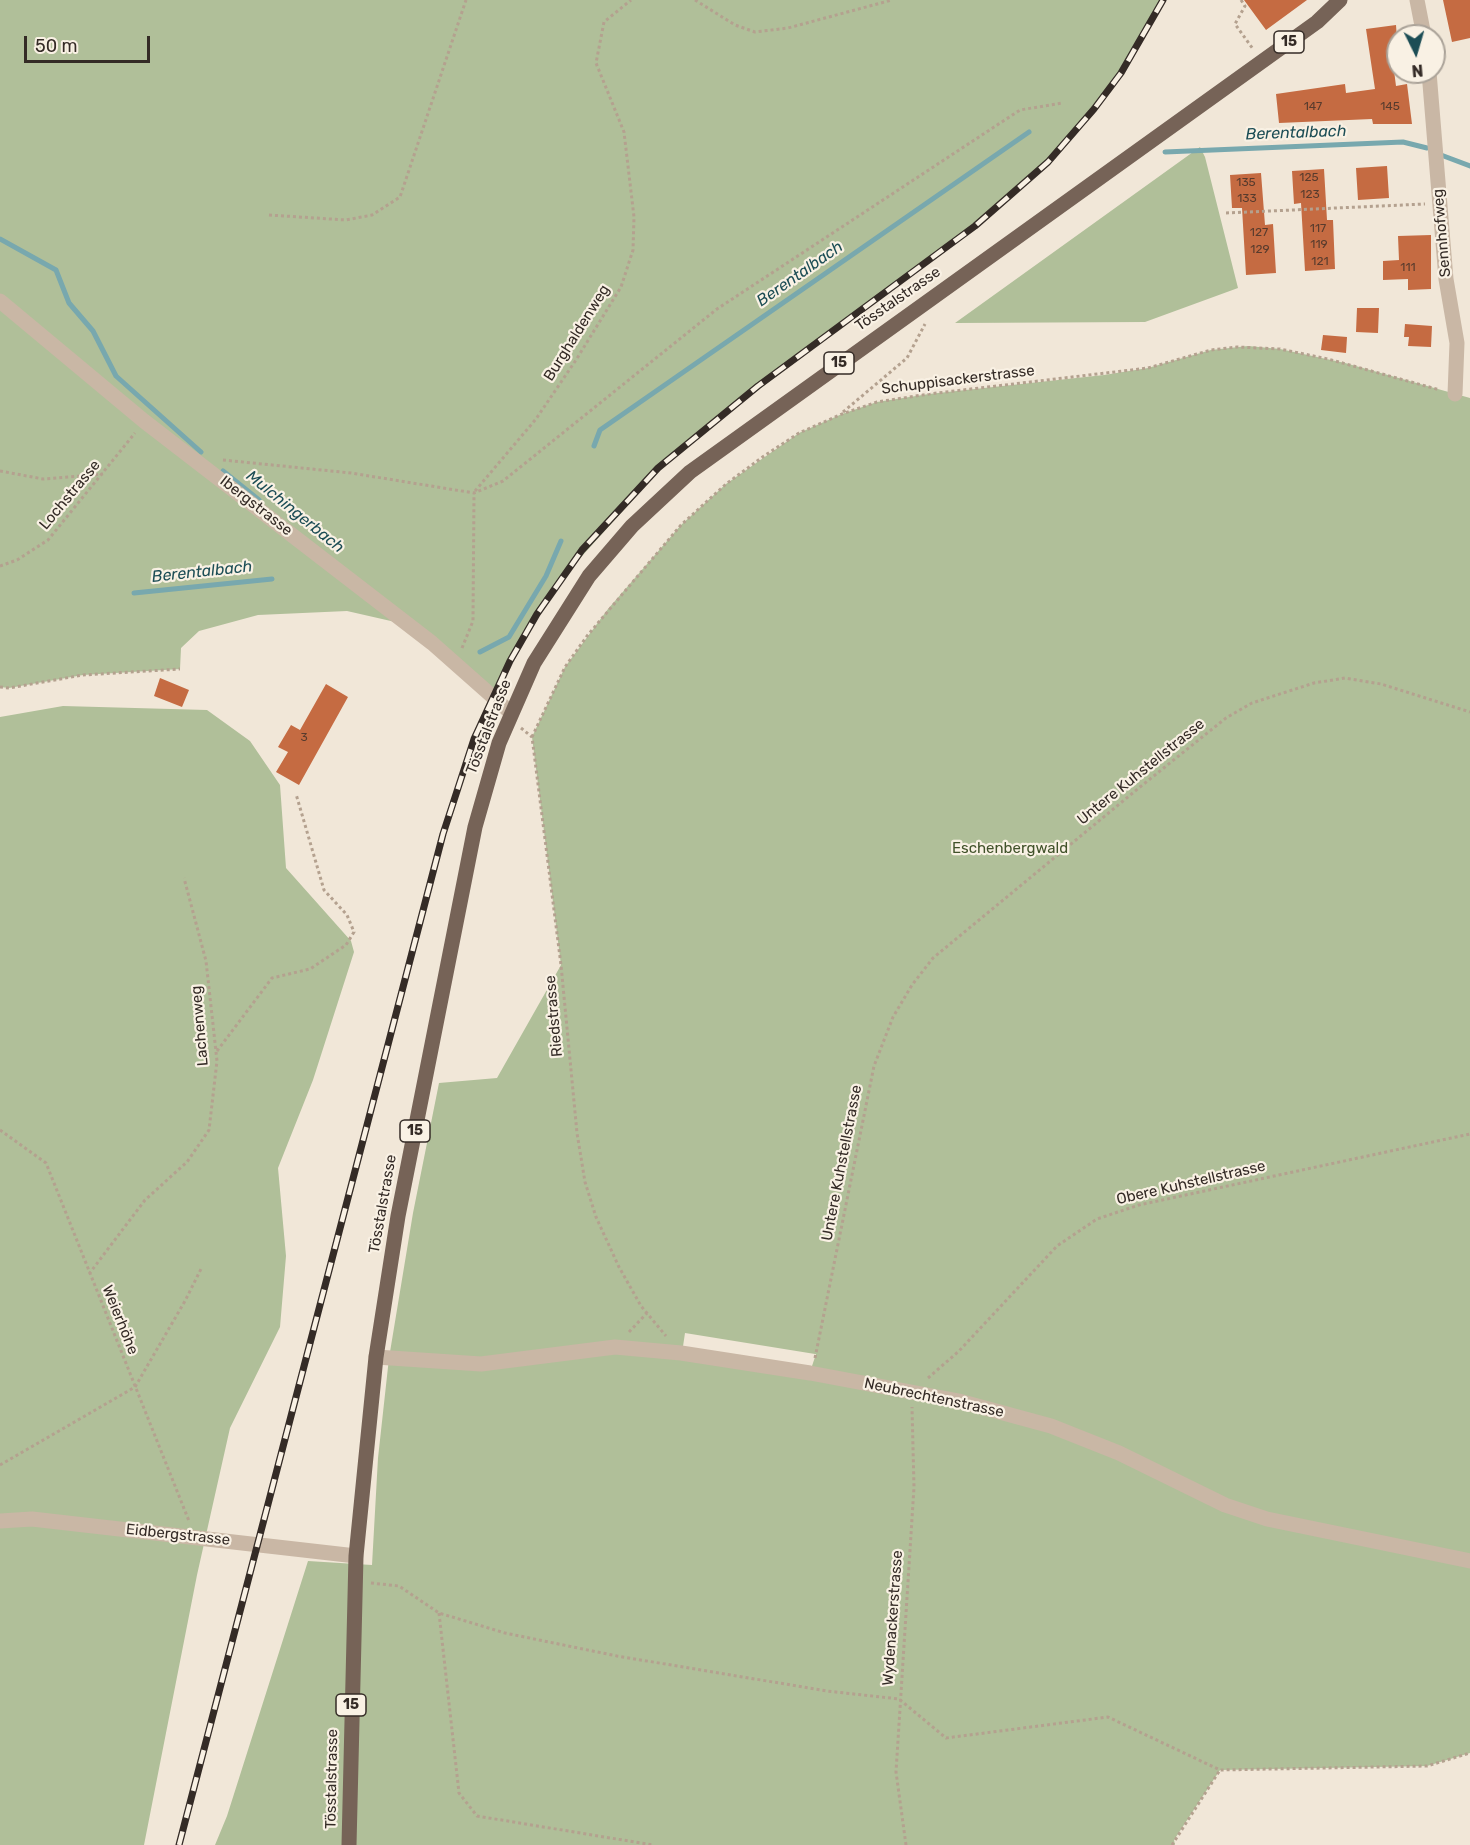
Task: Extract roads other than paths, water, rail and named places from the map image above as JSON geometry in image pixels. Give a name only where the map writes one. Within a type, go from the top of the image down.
[{"type":"main road","name":"Tösstalstrasse","points":[[349,1845],[354,1581],[376,1357],[398,1216],[475,827],[489,769],[510,712],[550,634],[589,576],[632,526],[690,471],[1317,22],[1340,0]]},
{"type":"street","points":[[1417,0],[1422,24]]},
{"type":"street","name":"Sennhofweg","points":[[1430,84],[1446,279],[1456,336],[1455,394]]},
{"type":"street","name":"Ibergstrasse","points":[[0,301],[144,422],[194,458],[432,643],[455,666],[493,695],[510,712]]},
{"type":"street","name":"Neubrechtenstrasse","points":[[376,1357],[481,1364],[615,1347],[681,1353],[912,1392],[994,1410],[1074,1434],[1225,1505],[1256,1516],[1336,1535],[1470,1561]]},
{"type":"street","name":"Eidbergstrasse","points":[[0,1521],[32,1519],[356,1556]]},
{"type":"waterway","name":"Berentalbach","points":[[594,446],[600,430],[1029,132]]},
{"type":"waterway","name":"Berentalbach","points":[[1165,152],[1403,142],[1427,148]]},
{"type":"waterway","name":"Berentalbach","points":[[1441,155],[1470,166]]},
{"type":"waterway","name":"Mulchingerbach","points":[[0,239],[56,270],[69,303],[93,331],[116,376],[201,452]]},
{"type":"waterway","name":"Mulchingerbach","points":[[223,471],[259,500]]},
{"type":"waterway","name":"Berentalbach","points":[[480,652],[509,637],[546,576],[561,541]]},
{"type":"waterway","name":"Berentalbach","points":[[134,593],[272,579]]},
{"type":"railway","points":[[179,1845],[443,834],[474,739],[510,661],[537,614],[582,550],[658,468],[758,386],[975,226],[1048,162],[1094,109],[1121,73],[1163,0]]},
{"type":"park label","name":"Eschenbergwald","points":[[1010,849]]}]
